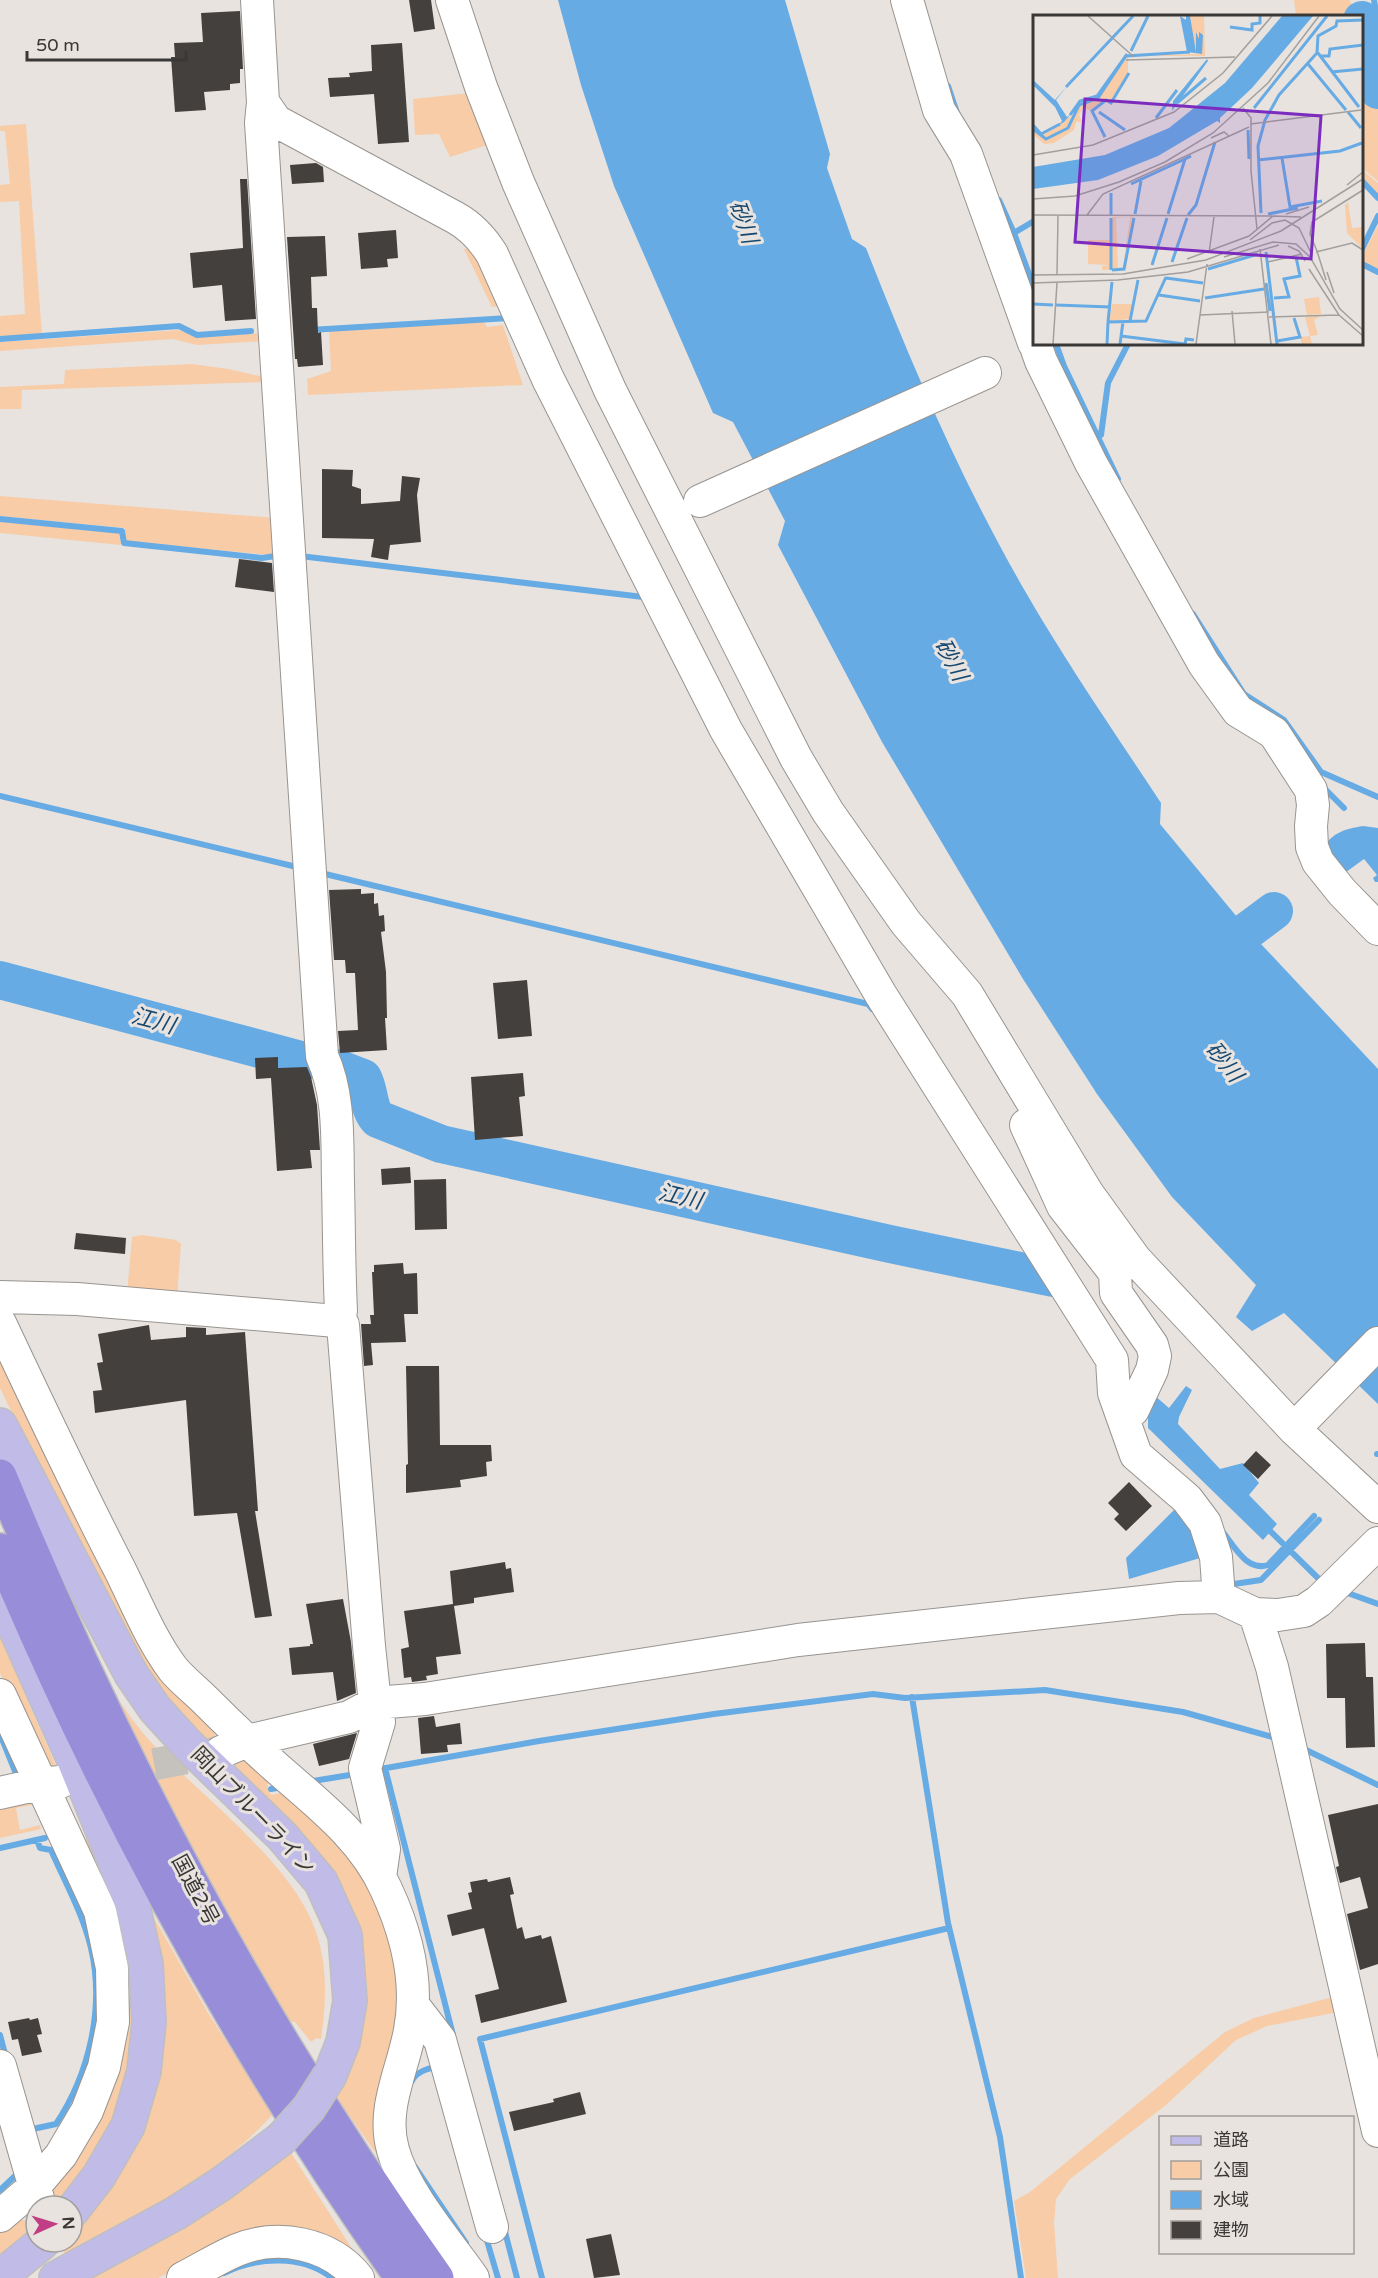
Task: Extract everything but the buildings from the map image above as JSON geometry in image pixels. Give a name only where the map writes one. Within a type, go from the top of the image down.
[{"type":"highway","name":"国道2号","points":[[0,1476],[42,1578],[106,1718],[183,1869],[242,1975],[322,2106],[398,2223],[437,2278]]},
{"type":"highway","name":"国道2号","points":[[0,1550],[83,1734],[199,1954],[306,2135],[402,2278]]},
{"type":"main road","name":"岡山ブルーライン","points":[[0,1425],[131,1674],[155,1709],[187,1744],[282,1836],[321,1882],[345,1935],[350,2001],[343,2042],[330,2075],[309,2108],[281,2139],[221,2184],[176,2213],[56,2278]]},
{"type":"main road","points":[[0,1594],[73,1758],[133,1906],[147,1964],[149,2022],[144,2071],[128,2126],[99,2176],[84,2195]]},
{"type":"main road","points":[[0,2277],[28,2254]]},
{"type":"street","points":[[257,0],[263,102],[261,123],[322,1056],[329,1070],[334,1093],[337,1133],[341,1311],[336,1321]]},
{"type":"street","points":[[452,0],[481,87],[518,182],[610,390],[796,758],[828,812],[906,923],[967,994],[1088,1194],[1135,1259],[1302,1420],[1378,1507]]},
{"type":"street","points":[[907,0],[939,110],[966,154],[1033,338]]},
{"type":"street","points":[[263,102],[276,121],[469,225],[482,238],[492,254],[548,379],[726,730],[881,995],[1112,1360],[1114,1393],[1136,1455],[1187,1499],[1205,1523],[1215,1557],[1218,1589]]},
{"type":"street","points":[[1036,345],[1041,361],[1091,463],[1204,664],[1238,711],[1274,733],[1311,790],[1312,847],[1317,862],[1378,929]]},
{"type":"street","points":[[700,501],[979,376]]},
{"type":"street","points":[[1009,1063],[1006,1081],[1063,1206],[1114,1273],[1116,1293],[1152,1345],[1155,1356],[1152,1370],[1133,1410],[1123,1414]]},
{"type":"street","points":[[0,1297],[77,1299],[336,1321],[343,1325],[378,1728],[368,1755],[366,1772],[384,1849],[380,1877]]},
{"type":"street","points":[[0,1323],[83,1499],[173,1669],[234,1747],[333,1818],[366,1853],[380,1877],[400,1923],[407,1950],[413,2005],[408,2039],[392,2099],[389,2121],[392,2148],[400,2171],[418,2200],[473,2278]]},
{"type":"street","points":[[1302,1420],[1378,1342]]},
{"type":"street","points":[[234,1747],[349,1718],[375,1703],[425,1699],[798,1640],[1179,1598],[1218,1589],[1255,1614],[1278,1616],[1304,1611],[1319,1601],[1378,1543]]},
{"type":"street","points":[[1255,1614],[1272,1667],[1378,2131]]},
{"type":"street","points":[[0,1695],[50,1783],[100,1911],[111,1968],[113,2022],[104,2067],[87,2111],[38,2194]]},
{"type":"street","points":[[0,1793],[50,1783]]},
{"type":"street","points":[[413,2005],[440,2040],[492,2227]]},
{"type":"street","points":[[0,2066],[36,2194]]},
{"type":"street","points":[[0,2216],[24,2203]]},
{"type":"street","points":[[183,2278],[238,2249],[274,2240],[323,2251],[348,2265],[358,2278]]},
{"type":"green space","points":[[1294,0],[1350,0],[1355,15],[1296,15]]},
{"type":"green space","points":[[1363,47],[1378,110],[1378,181],[1363,169]]},
{"type":"green space","points":[[470,93],[490,144],[450,157],[439,134],[415,135],[413,99]]},
{"type":"green space","points":[[26,124],[42,335],[0,337],[0,316],[25,314],[19,201],[0,202],[0,185],[10,184],[5,131],[0,131],[0,126]]},
{"type":"green space","points":[[1363,171],[1378,183],[1378,194],[1363,178]]},
{"type":"green space","points":[[1378,225],[1378,269],[1363,262],[1363,255]]},
{"type":"green space","points":[[481,247],[509,304],[492,307],[464,249]]},
{"type":"green space","points":[[483,320],[487,327],[503,325],[523,385],[308,395],[307,379],[331,371],[329,329]]},
{"type":"green space","points":[[179,330],[197,337],[261,333],[268,339],[282,552],[268,555],[126,541],[125,528],[0,516],[0,496],[276,518],[267,382],[22,390],[21,409],[0,409],[0,387],[64,384],[65,370],[192,364],[269,378],[266,341],[197,345],[173,339],[0,351],[0,342]]},
{"type":"green space","points":[[0,521],[120,533],[121,545],[0,533]]},
{"type":"green space","points":[[142,1235],[176,1240],[181,1244],[177,1299],[127,1294],[132,1237]]},
{"type":"green space","points":[[0,1349],[216,1728],[212,1748],[154,1684],[0,1388]]},
{"type":"green space","points":[[0,1637],[56,1766],[63,1774],[47,1772],[0,1673]]},
{"type":"green space","points":[[113,1693],[149,1740],[267,1856],[306,1908],[317,1935],[323,1961],[325,2000],[321,2039],[316,2038],[311,2042],[295,2022],[286,2021],[188,1848]]},
{"type":"green space","points":[[250,1758],[277,1781],[267,1784],[271,1795],[289,1791],[365,1866],[402,1964],[390,2173],[334,2094],[362,1957],[227,1769]]},
{"type":"green space","points":[[34,1799],[37,1804],[16,1808],[20,1830],[40,1825],[41,1829],[0,1838],[0,1804]]},
{"type":"green space","points":[[90,1838],[127,1934],[136,2017],[131,2070],[103,2147],[69,2194],[50,2194],[49,2181],[117,2050],[79,1840]]},
{"type":"green space","points":[[120,1846],[153,1916],[208,2013],[273,2114],[227,2157],[202,2175],[148,2209],[84,2244],[84,2206],[143,2109]]},
{"type":"green space","points":[[1340,1995],[1343,2011],[1267,2026],[1236,2040],[1166,2105],[1070,2179],[1056,2199],[1054,2223],[1058,2278],[1026,2278],[1014,2201],[1030,2192],[1225,2032],[1254,2018]]},
{"type":"green space","points":[[288,2148],[361,2263],[236,2241],[158,2278],[77,2278]]},
{"type":"green space","points":[[20,2220],[24,2220],[24,2244],[0,2265],[0,2231]]},
{"type":"water","name":"砂川","points":[[558,0],[785,0],[830,154],[827,168],[852,239],[866,248],[939,423],[1002,550],[1058,645],[1161,803],[1160,824],[1247,929],[1378,1069],[1378,1404],[1284,1313],[1252,1331],[1236,1317],[1256,1285],[1172,1197],[1097,1094],[1023,979],[882,742],[778,545],[785,521],[733,422],[713,413],[614,186],[581,85]]},
{"type":"water","points":[[1363,826],[1378,828],[1378,882],[1375,882],[1373,878],[1377,875],[1364,859],[1342,875],[1323,848],[1340,832]]},
{"type":"water","points":[[1186,1386],[1192,1390],[1178,1424],[1220,1469],[1243,1463],[1259,1483],[1249,1495],[1277,1524],[1263,1540],[1148,1428],[1148,1404],[1154,1395],[1169,1408]]},
{"type":"water","points":[[1179,1505],[1207,1556],[1129,1579],[1126,1558]]},
{"type":"waterway","points":[[1374,0],[1378,23]]},
{"type":"waterway","points":[[1363,24],[1378,90]]},
{"type":"waterway","points":[[948,86],[957,113]]},
{"type":"waterway","points":[[1363,182],[1378,198]]},
{"type":"waterway","points":[[999,200],[1014,233]]},
{"type":"waterway","points":[[1363,247],[1378,216]]},
{"type":"waterway","points":[[1033,222],[1014,233],[1033,285]]},
{"type":"waterway","points":[[1363,264],[1378,272]]},
{"type":"waterway","points":[[310,330],[509,318]]},
{"type":"waterway","points":[[0,339],[179,326],[197,335],[251,331]]},
{"type":"waterway","points":[[1056,345],[1064,366],[1118,479]]},
{"type":"waterway","points":[[1097,437],[1101,435],[1108,383],[1127,345]]},
{"type":"waterway","points":[[0,519],[122,531],[124,543],[262,558],[282,555]]},
{"type":"waterway","points":[[300,556],[643,597]]},
{"type":"waterway","points":[[1193,614],[1244,694],[1284,720],[1321,772],[1378,797]]},
{"type":"waterway","points":[[1321,785],[1344,808]]},
{"type":"waterway","points":[[0,796],[301,868]]},
{"type":"waterway","points":[[321,873],[868,1004],[872,1009]]},
{"type":"waterway","points":[[1208,960],[1274,911]]},
{"type":"waterway","name":"江川","points":[[0,980],[305,1061]]},
{"type":"waterway","name":"江川","points":[[337,1068],[363,1078],[372,1110],[378,1119],[441,1144],[890,1244],[1053,1278],[1056,1276]]},
{"type":"waterway","points":[[1221,1530],[1247,1561],[1253,1565],[1268,1565],[1314,1516]]},
{"type":"waterway","points":[[1227,1585],[1261,1580],[1319,1520]]},
{"type":"waterway","points":[[1265,1526],[1324,1584]]},
{"type":"waterway","points":[[1342,1591],[1378,1604]]},
{"type":"waterway","points":[[375,1770],[539,1741],[714,1714],[873,1694],[905,1698],[1045,1690],[1183,1712],[1280,1739]]},
{"type":"waterway","points":[[912,1697],[948,1923],[1000,2137],[1021,2278]]},
{"type":"waterway","points":[[0,1734],[17,1776]]},
{"type":"waterway","points":[[1300,1747],[1378,1785]]},
{"type":"waterway","points":[[385,1768],[453,2035]]},
{"type":"waterway","points":[[313,1781],[356,1774]]},
{"type":"waterway","points":[[271,1789],[283,1787]]},
{"type":"waterway","points":[[0,1848],[45,1838]]},
{"type":"waterway","points":[[28,2130],[56,2124],[68,2105],[91,2040],[96,1994],[91,1948],[83,1923],[51,1850],[40,1848],[37,1840]]},
{"type":"waterway","points":[[542,2278],[480,2039],[949,1928]]},
{"type":"waterway","points":[[0,2035],[6,2058]]},
{"type":"waterway","points":[[412,2081],[420,2073],[438,2066]]},
{"type":"waterway","points":[[415,2167],[466,2243]]},
{"type":"waterway","points":[[0,2190],[15,2176]]},
{"type":"waterway","points":[[504,2228],[517,2278]]},
{"type":"waterway","points":[[485,2234],[498,2278]]},
{"type":"waterway","points":[[224,2273],[251,2264],[279,2260],[307,2265],[332,2278]]},
{"type":"tunnel","points":[[107,1773],[220,1752]]}]
